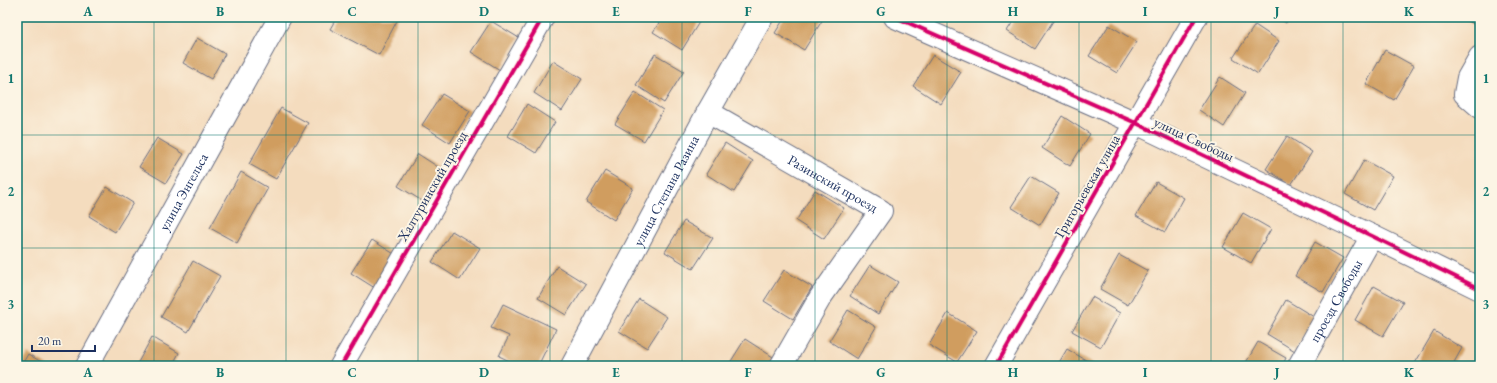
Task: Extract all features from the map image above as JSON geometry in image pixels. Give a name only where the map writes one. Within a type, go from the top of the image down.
[{"type":"street","name":"улица Энгельса","points":[[87,366],[280,17]]},
{"type":"street","name":"Халтуринский проезд","points":[[341,366],[543,17]]},
{"type":"street","name":"улица Степана Разина","points":[[572,366],[708,112],[762,17]]},
{"type":"street","name":"улица Свободы","points":[[895,17],[1136,123],[1480,289]]},
{"type":"street","name":"Григорьевская улица","points":[[996,366],[1196,17]]},
{"type":"street","points":[[1480,57],[1468,78],[1465,94],[1480,106]]},
{"type":"street","name":"Разинский проезд","points":[[708,112],[881,211],[820,298],[781,366]]},
{"type":"street","name":"проезд Свободы","points":[[1299,366],[1372,236]]},
{"type":"building","points":[[337,17],[399,17],[379,55],[330,29]]},
{"type":"building","points":[[663,17],[698,17],[701,19],[682,50],[653,32]]},
{"type":"building","points":[[785,17],[820,17],[823,19],[804,50],[775,33]]},
{"type":"building","points":[[1016,17],[1055,18],[1035,49],[1007,31]]},
{"type":"building","points":[[1276,17],[1290,17],[1286,23]]},
{"type":"building","points":[[1462,17],[1480,17],[1480,28]]},
{"type":"building","points":[[491,21],[519,38],[500,70],[471,52]]},
{"type":"building","points":[[1109,25],[1137,42],[1117,73],[1089,56]]},
{"type":"building","points":[[1255,25],[1279,41],[1258,74],[1233,58]]},
{"type":"building","points":[[197,38],[225,54],[211,79],[183,63]]},
{"type":"building","points":[[1385,50],[1414,66],[1394,100],[1366,84]]},
{"type":"building","points":[[655,54],[684,71],[664,103],[636,85]]},
{"type":"building","points":[[933,55],[961,72],[941,104],[913,86]]},
{"type":"building","points":[[553,61],[582,79],[562,111],[534,93]]},
{"type":"building","points":[[1220,77],[1245,93],[1224,127],[1199,110]]},
{"type":"building","points":[[635,92],[663,110],[644,141],[615,124]]},
{"type":"building","points":[[442,94],[470,111],[450,143],[422,125]]},
{"type":"building","points":[[527,104],[555,122],[536,153],[508,136]]},
{"type":"building","points":[[281,108],[308,123],[276,179],[249,164]]},
{"type":"building","points":[[1062,116],[1090,134],[1070,166],[1042,148]]},
{"type":"building","points":[[1287,136],[1312,152],[1291,185],[1266,169]]},
{"type":"building","points":[[157,138],[184,154],[166,183],[139,167]]},
{"type":"building","points":[[725,143],[753,161],[734,192],[706,174]]},
{"type":"building","points":[[418,154],[446,172],[427,204],[398,186]]},
{"type":"building","points":[[1364,160],[1393,176],[1373,210],[1345,194]]},
{"type":"building","points":[[605,171],[633,188],[614,220],[586,202]]},
{"type":"building","points":[[241,172],[268,188],[237,243],[210,228]]},
{"type":"building","points":[[1031,176],[1059,193],[1040,225],[1011,207]]},
{"type":"building","points":[[1156,182],[1184,198],[1165,232],[1136,216]]},
{"type":"building","points":[[107,187],[133,203],[115,232],[89,216]]},
{"type":"building","points":[[815,190],[844,208],[824,239],[796,221]]},
{"type":"building","points":[[1243,213],[1271,229],[1251,263],[1223,247]]},
{"type":"building","points":[[684,221],[713,238],[693,269],[665,252]]},
{"type":"building","points":[[452,231],[480,248],[460,280],[432,262]]},
{"type":"building","points":[[372,240],[399,257],[378,290],[351,273]]},
{"type":"building","points":[[1315,242],[1343,258],[1323,292],[1295,276]]},
{"type":"building","points":[[1119,255],[1148,271],[1128,305],[1100,289]]},
{"type":"building","points":[[193,261],[220,276],[188,332],[161,317]]},
{"type":"building","points":[[870,265],[898,282],[878,314],[850,296]]},
{"type":"building","points":[[557,266],[586,284],[566,315],[538,298]]},
{"type":"building","points":[[784,270],[812,287],[793,319],[764,301]]},
{"type":"building","points":[[1374,286],[1403,302],[1383,336],[1355,320]]},
{"type":"building","points":[[1092,297],[1120,313],[1101,347],[1072,331]]},
{"type":"building","points":[[639,299],[667,317],[647,348],[619,331]]},
{"type":"building","points":[[1286,300],[1314,317],[1295,351],[1267,334]]},
{"type":"building","points":[[503,304],[556,329],[538,366],[520,366],[499,356],[509,336],[491,328]]},
{"type":"building","points":[[848,310],[876,327],[857,359],[829,341]]},
{"type":"building","points":[[948,313],[977,331],[957,362],[929,345]]},
{"type":"building","points":[[1434,331],[1462,348],[1452,366],[1414,365]]},
{"type":"building","points":[[152,337],[179,353],[172,366],[136,366]]},
{"type":"building","points":[[745,339],[773,357],[767,366],[728,366]]},
{"type":"building","points":[[1258,342],[1286,358],[1282,366],[1244,366]]},
{"type":"building","points":[[1067,349],[1096,366],[1057,366]]},
{"type":"building","points":[[28,354],[48,366],[21,366]]},
{"type":"cycle path","points":[[341,366],[543,17]]},
{"type":"cycle path","points":[[895,17],[1136,123],[1480,289]]},
{"type":"cycle path","points":[[996,366],[1196,17]]}]
